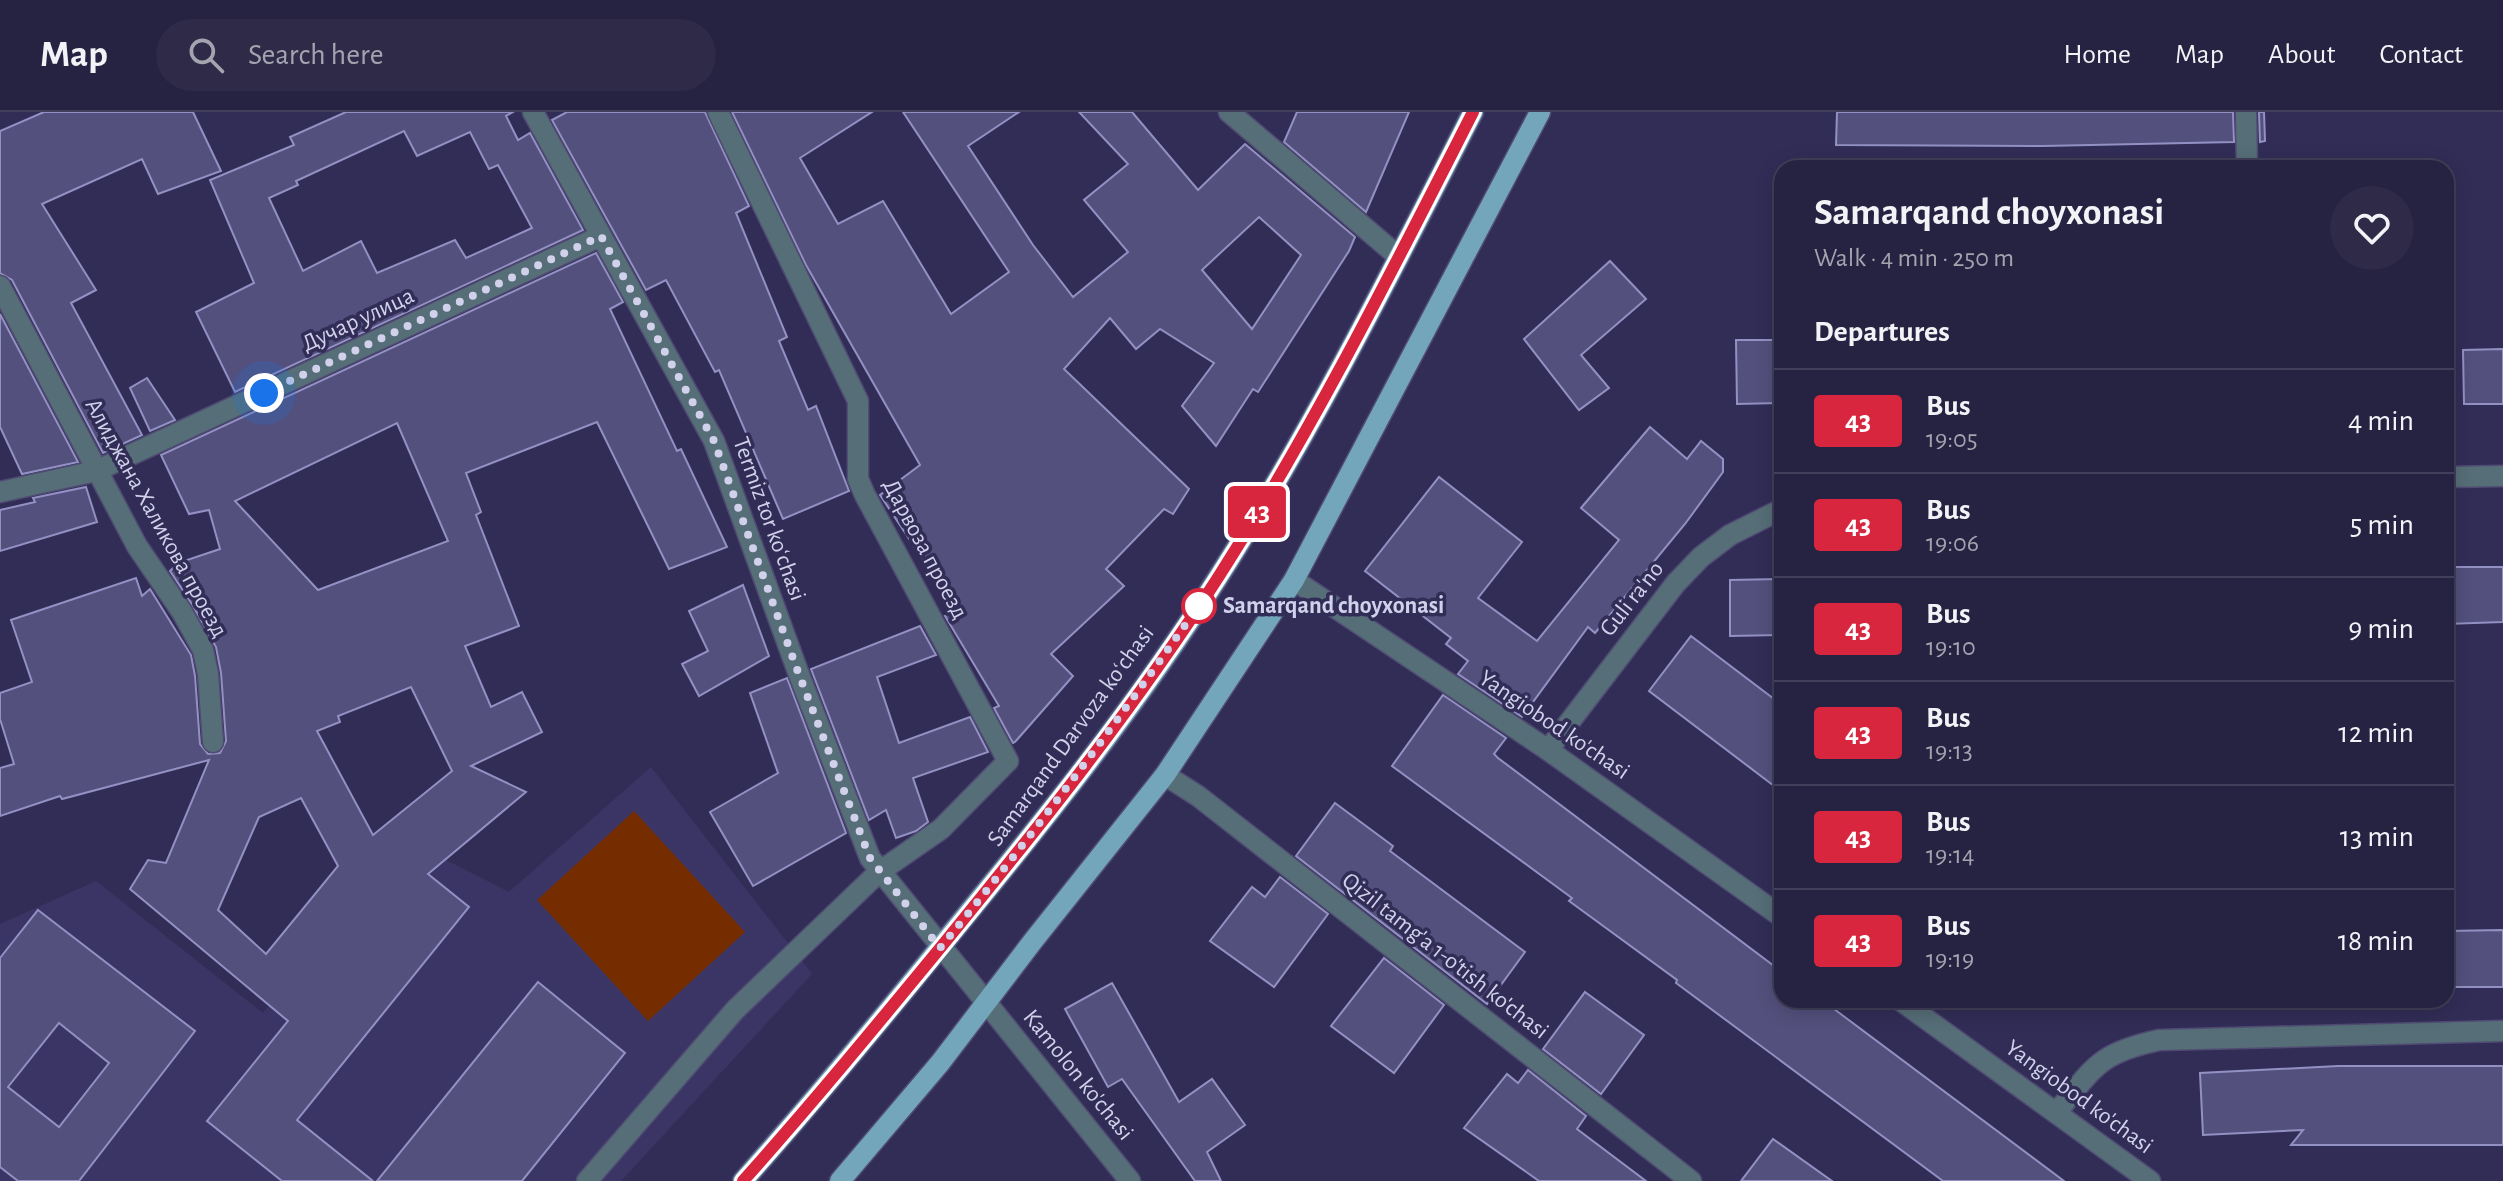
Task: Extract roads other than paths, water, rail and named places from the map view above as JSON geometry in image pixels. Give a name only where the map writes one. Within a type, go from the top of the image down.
[{"type":"main road","name":"Samarqand Darvoza koʻchasi","points":[[743,1181],[1014,858],[1110,731],[1219,577],[1319,408],[1473,112]]},
{"type":"main road","points":[[840,1181],[940,1063],[1165,775],[1294,580],[1540,112]]},
{"type":"street","name":"Termiz tor koʻchasi","points":[[533,112],[714,441],[803,687],[870,858],[940,948]]},
{"type":"street","name":"Дарвоза проезд","points":[[718,112],[858,401],[858,479],[865,495],[1008,761],[941,829],[879,872]]},
{"type":"street","points":[[1229,112],[1399,257]]},
{"type":"street","points":[[2246,112],[2247,160]]},
{"type":"street","name":"Дучар улица","points":[[0,492],[96,471],[601,236]]},
{"type":"street","name":"Алиджана Халикова проезд","points":[[0,286],[137,546],[182,612],[203,650],[213,742]]},
{"type":"street","points":[[2454,477],[2503,476]]},
{"type":"street","name":"Guli ra'no","points":[[1548,750],[1676,583],[1701,557],[1730,535],[1774,513]]},
{"type":"street","name":"Yangiobod ko'chasi","points":[[1294,580],[1548,750],[1774,911]]},
{"type":"street","name":"Qizil tamg'a 1-o'tish ko'chasi","points":[[1165,775],[1198,796],[1691,1181]]},
{"type":"street","points":[[587,1181],[735,1010],[879,872]]},
{"type":"street","name":"Kamolon ko'chasi","points":[[940,948],[1130,1181]]},
{"type":"street","name":"Yangiobod ko'chasi","points":[[1911,1008],[2150,1181]]},
{"type":"street","points":[[2057,1112],[2098,1062],[2125,1047],[2159,1040],[2503,1031]]},
{"type":"place","name":"Samarqand choyxonasi","points":[[1199,606]]}]
